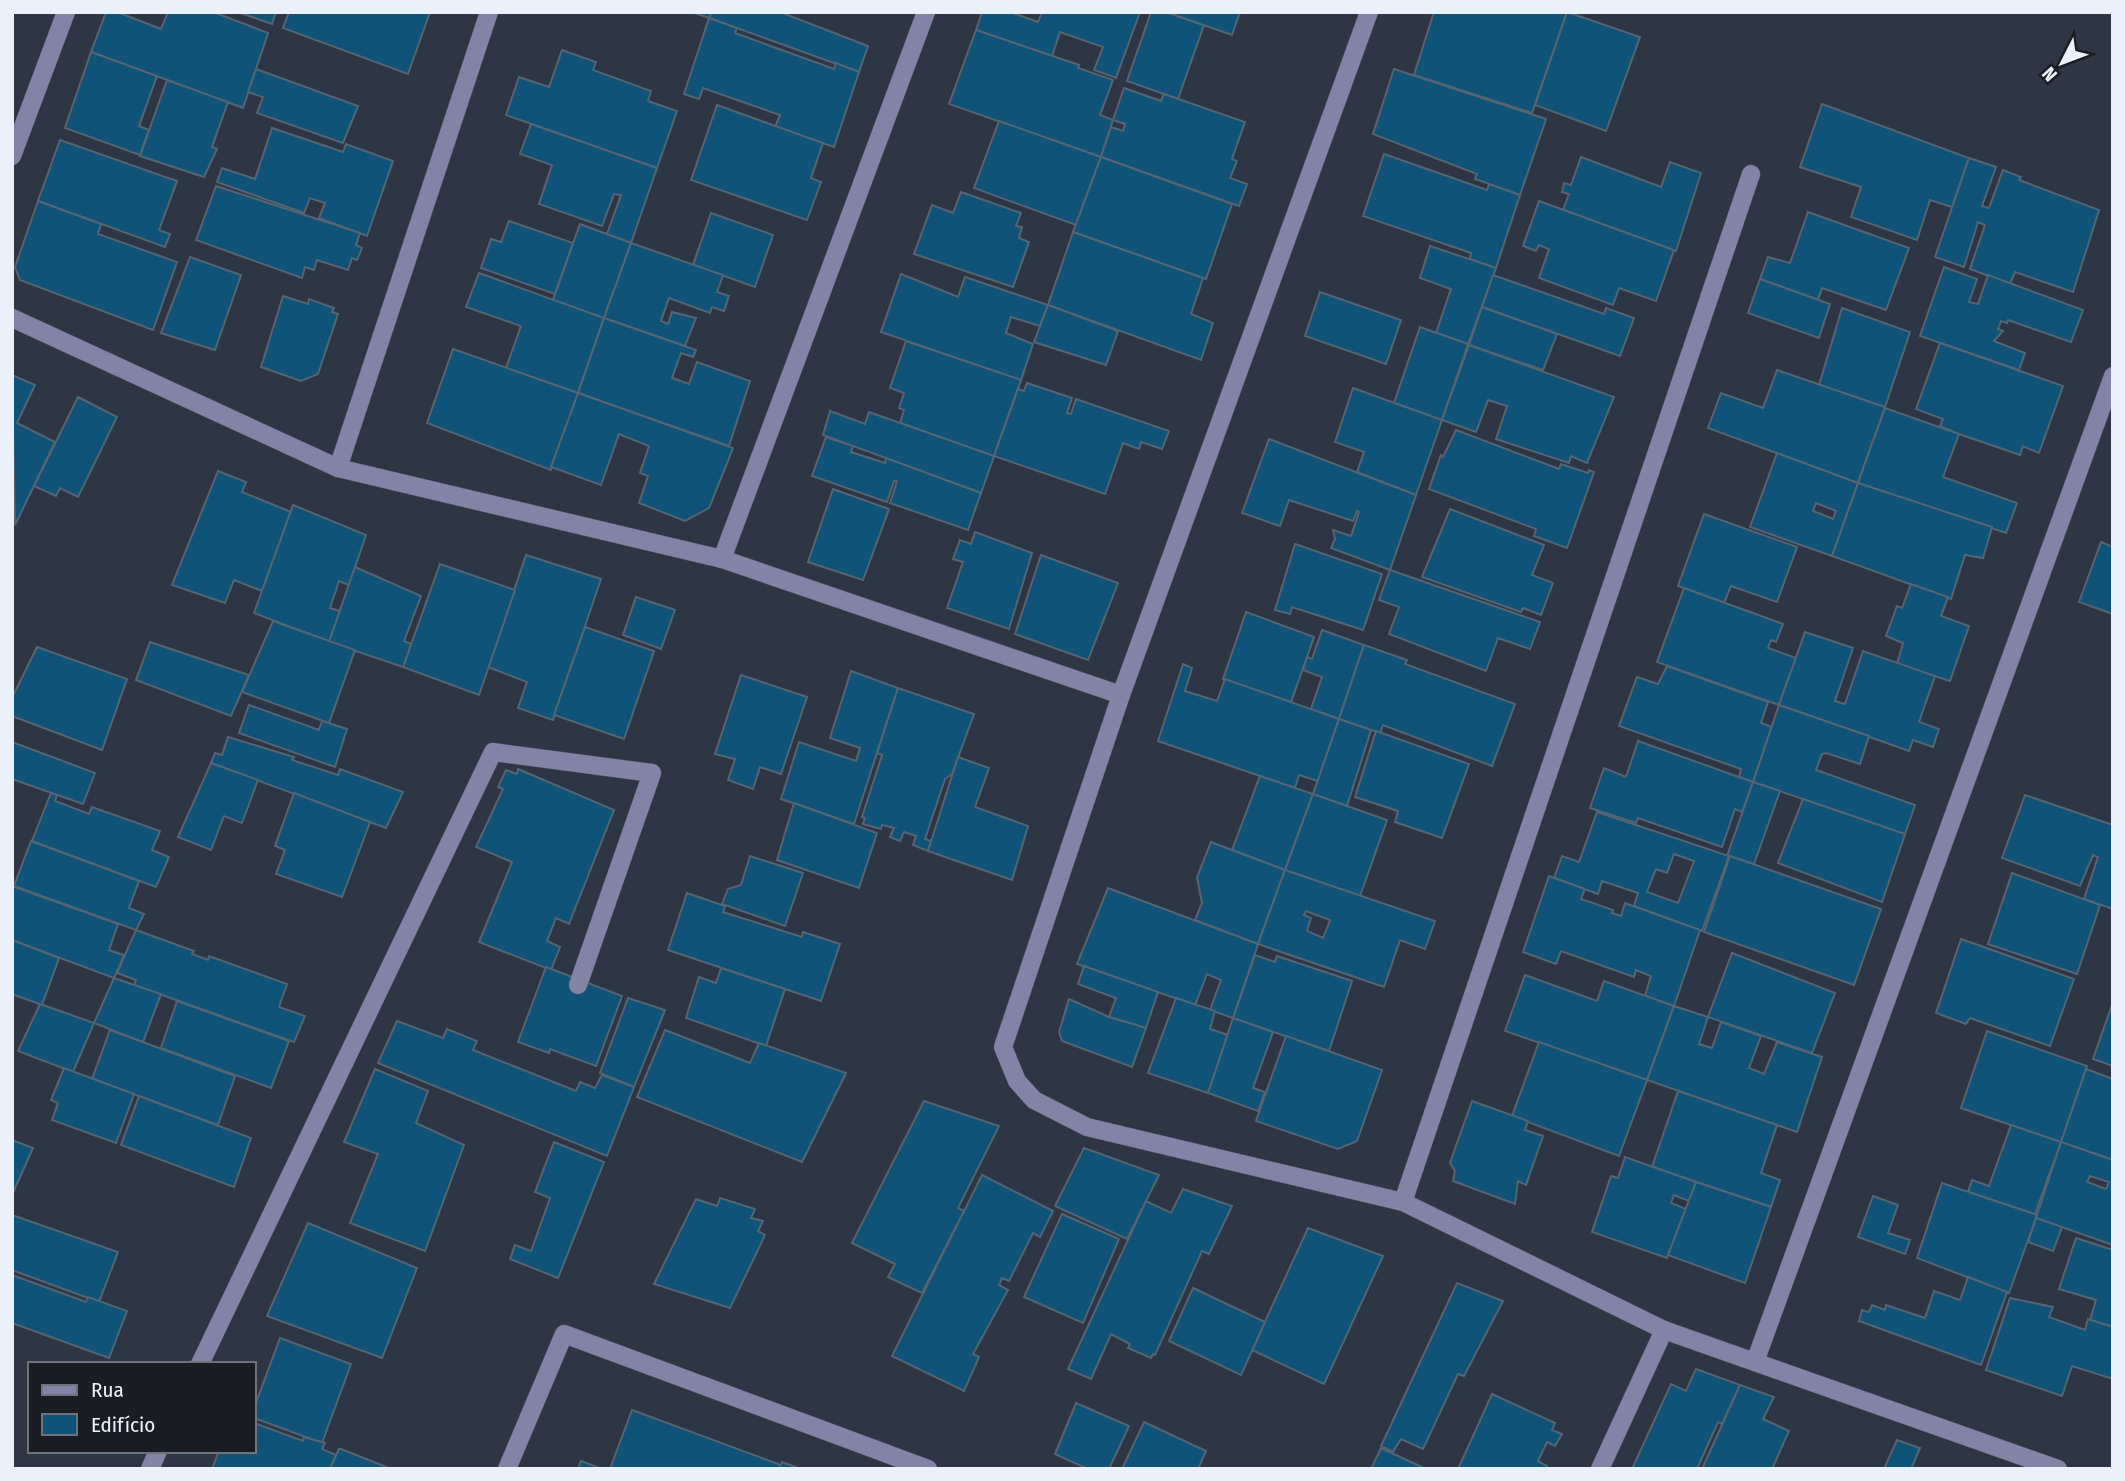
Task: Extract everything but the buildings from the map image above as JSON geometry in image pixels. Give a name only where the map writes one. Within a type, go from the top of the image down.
[{"type":"street","points":[[12,156],[66,12]]},
{"type":"street","points":[[338,468],[489,12]]},
{"type":"street","points":[[722,559],[926,12]]},
{"type":"street","points":[[1369,12],[1122,695],[1003,1047],[1017,1081],[1034,1100],[1087,1127],[1403,1202],[1664,1331],[2058,1469]]},
{"type":"street","points":[[1403,1202],[1751,174]]},
{"type":"street","points":[[12,318],[338,468],[722,559],[1122,695]]},
{"type":"street","points":[[1755,1362],[2113,376]]},
{"type":"street","points":[[201,1362],[492,752],[652,773],[578,985]]},
{"type":"street","points":[[1600,1469],[1664,1331]]},
{"type":"street","points":[[507,1469],[564,1334],[928,1469]]},
{"type":"street","points":[[150,1469],[157,1453]]}]
